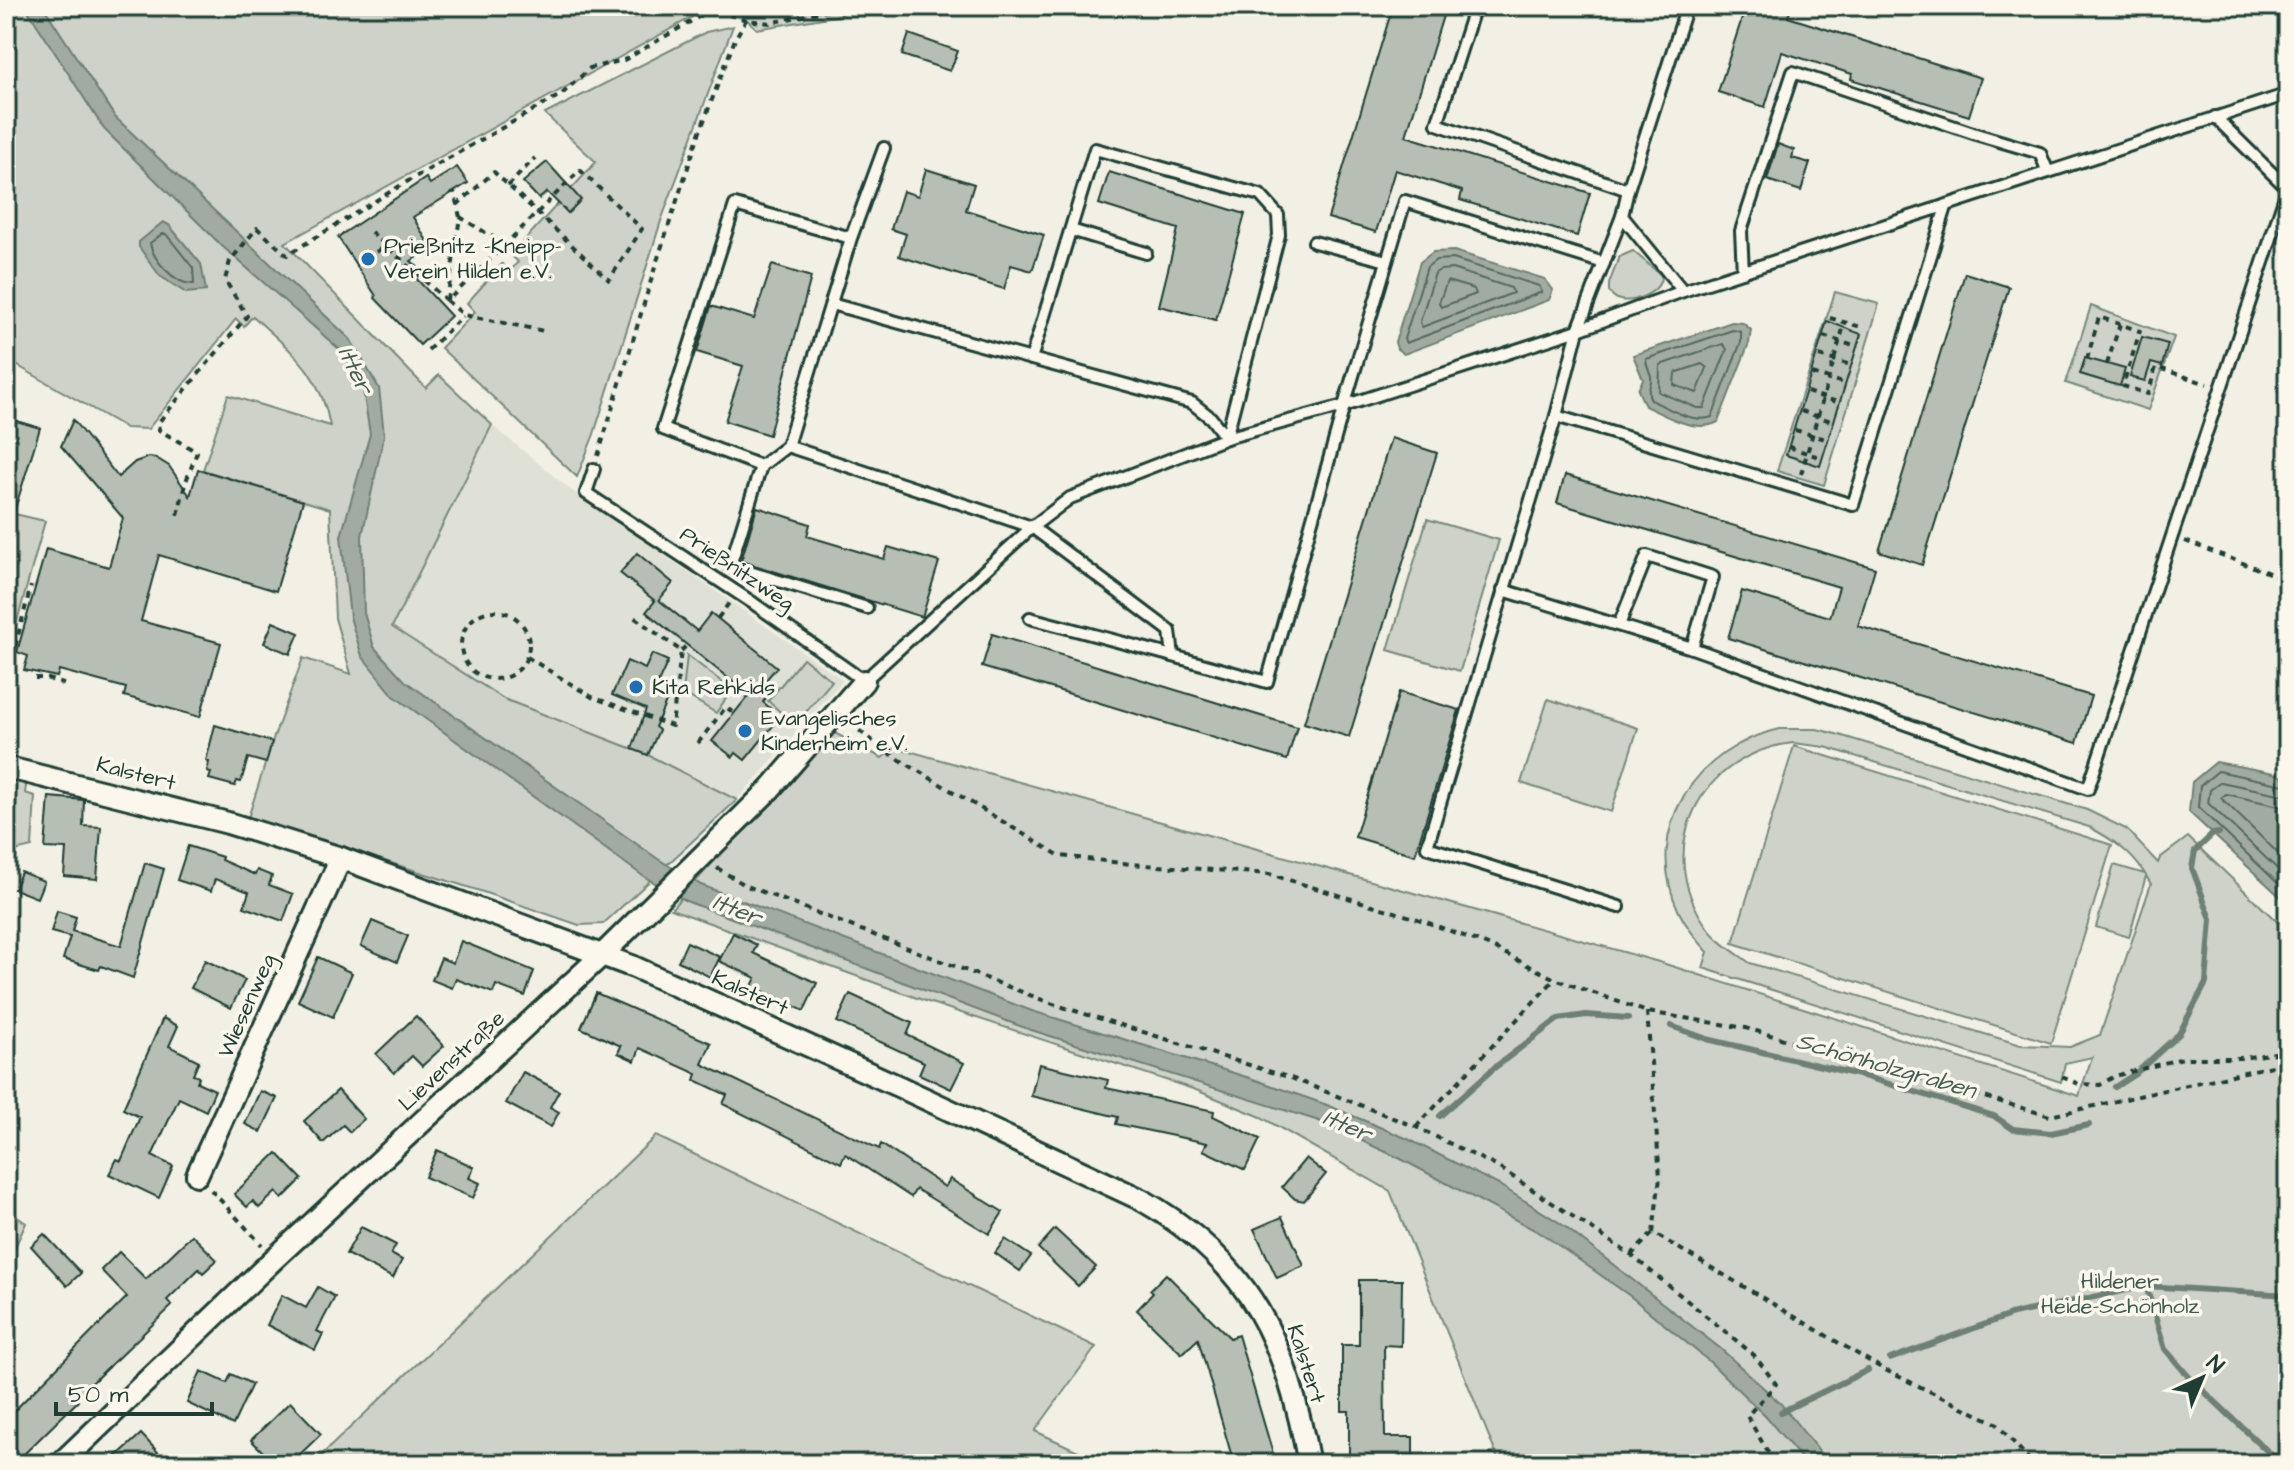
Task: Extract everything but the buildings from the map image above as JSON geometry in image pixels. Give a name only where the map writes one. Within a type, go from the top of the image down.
[{"type":"street","name":"Lievenstraße","points":[[60,1464],[274,1259],[601,956],[770,789],[864,681]]},
{"type":"street","name":"Kalstert","points":[[13,769],[228,823],[341,858],[634,967],[1142,1200],[1174,1219],[1209,1248],[1239,1280],[1266,1320],[1285,1364],[1309,1464]]},
{"type":"street","name":"Wiesenweg","points":[[197,1175],[341,858]]},
{"type":"lane","points":[[1475,6],[1437,124],[1628,190]]},
{"type":"lane","points":[[1619,907],[1427,847],[1556,416],[1578,330],[1622,216],[1687,6]]},
{"type":"lane","points":[[1743,272],[1741,231],[1793,72],[2040,153],[2048,172]]},
{"type":"lane","points":[[864,681],[1032,527],[1070,498],[1226,438],[1344,406],[1578,330],[1683,291],[2288,94]]},
{"type":"lane","points":[[1503,590],[1692,648],[2088,789],[2288,187],[2215,117]]},
{"type":"lane","points":[[867,608],[730,566],[761,466],[787,446],[851,238],[884,148]]},
{"type":"lane","points":[[1031,359],[1095,149],[1260,195],[1278,215],[1279,235],[1226,438]]},
{"type":"lane","points":[[1030,618],[1267,682],[1405,201],[1604,263]]},
{"type":"lane","points":[[761,466],[663,429],[735,205],[851,238]]},
{"type":"lane","points":[[1556,416],[1853,505],[1946,207]]},
{"type":"lane","points":[[1622,216],[1683,291]]},
{"type":"lane","points":[[1071,230],[1146,253]]},
{"type":"lane","points":[[1314,242],[1387,261]]},
{"type":"lane","points":[[831,304],[1192,403],[1211,418],[1226,438]]},
{"type":"lane","points":[[787,446],[1032,527],[1170,631],[1173,656]]},
{"type":"lane","name":"Prießnitzweg","points":[[594,469],[586,493],[734,596],[864,681]]},
{"type":"lane","points":[[1619,625],[1647,556],[1713,577],[1692,648]]},
{"type":"path","points":[[594,469],[699,134],[735,39],[754,6]]},
{"type":"path","points":[[178,515],[197,452],[159,430],[158,423],[247,316],[225,280],[230,261],[257,228],[287,255],[403,184],[562,94],[590,68],[624,60],[711,10],[770,23],[847,6]]},
{"type":"path","points":[[508,186],[535,158]]},
{"type":"path","points":[[447,301],[506,245],[536,214],[580,170],[642,229],[609,280],[536,214],[494,172],[457,205]]},
{"type":"path","points":[[447,301],[460,217],[454,192]]},
{"type":"path","points":[[460,217],[506,245]]},
{"type":"path","points":[[367,238],[372,233],[464,315],[544,331]]},
{"type":"path","points":[[376,252],[386,245]]},
{"type":"path","points":[[428,350],[464,315]]},
{"type":"path","points":[[2087,359],[2099,317],[2140,331],[2123,386],[2148,394],[2156,367],[2221,388]]},
{"type":"path","points":[[1830,318],[1861,327]]},
{"type":"path","points":[[1797,488],[1845,322]]},
{"type":"path","points":[[2107,364],[2120,324]]},
{"type":"path","points":[[1823,336],[1857,347]]},
{"type":"path","points":[[1819,356],[1851,365]]},
{"type":"path","points":[[1812,374],[1843,383]]},
{"type":"path","points":[[1807,392],[1840,403]]},
{"type":"path","points":[[1801,411],[1831,421]]},
{"type":"path","points":[[1795,430],[1829,440]]},
{"type":"path","points":[[1789,447],[1822,458]]},
{"type":"path","points":[[2172,536],[2282,578],[2288,585]]},
{"type":"path","points":[[6,681],[31,586]]},
{"type":"path","points":[[718,618],[734,596]]},
{"type":"path","points":[[505,612],[523,625],[528,635],[527,657],[522,667],[502,678],[480,675],[464,659],[462,637],[473,618],[483,613],[505,612]]},
{"type":"path","points":[[631,615],[681,651]]},
{"type":"path","points":[[527,657],[592,697],[672,726],[681,651],[688,644]]},
{"type":"path","points":[[35,678],[46,678],[69,686]]},
{"type":"path","points":[[698,743],[726,707],[737,716]]},
{"type":"path","points":[[836,711],[882,749],[1060,856],[1269,874],[1418,919],[1488,945],[1555,979],[1647,1012],[1746,1028],[2050,1116],[2276,1065],[2288,1066]]},
{"type":"path","points":[[711,864],[747,886],[1053,1004],[1291,1078],[1416,1127],[1498,1167],[1631,1255],[1754,1355],[1776,1384],[1747,1416],[1769,1454],[1779,1464]]},
{"type":"path","points":[[1416,1127],[1555,979]]},
{"type":"path","points":[[1631,1255],[1653,1233],[1660,1177],[1647,1012]]},
{"type":"path","points":[[2062,1077],[2079,1084],[2100,1085],[2115,1076],[2183,1058],[2243,1058],[2288,1051]]},
{"type":"path","points":[[197,1175],[264,1247]]},
{"type":"path","points":[[1653,1233],[1883,1369],[1996,1423],[2033,1464]]},
{"type":"path","points":[[200,1464],[206,1458]]},
{"type":"shaded area","points":[[492,425],[571,490],[843,680],[737,800],[648,755],[504,699],[392,627]]},
{"type":"green space","points":[[6,6],[712,6],[285,243],[426,388],[439,375],[492,425],[392,627],[504,699],[648,755],[737,800],[603,924],[579,925],[248,818],[303,658],[351,674],[335,618],[330,509],[203,470],[228,395],[330,426],[325,407],[312,376],[292,352],[253,316],[244,326],[236,319],[148,429],[126,428],[6,359]]},
{"type":"green space","points":[[732,6],[867,6],[835,16],[757,29]]},
{"type":"green space","points":[[733,26],[661,221],[594,434],[577,477],[441,348],[475,312],[467,303],[502,264],[510,271],[518,262],[511,255],[596,162],[545,114],[706,32]]},
{"type":"green space","points":[[1633,251],[1661,275],[1660,281],[1646,295],[1633,300],[1618,300],[1609,292],[1609,284],[1619,257]]},
{"type":"green space","points":[[1835,292],[1879,304],[1824,485],[1777,471]]},
{"type":"green space","points":[[2091,306],[2174,337],[2148,410],[2066,383]]},
{"type":"green space","points":[[6,512],[45,521],[6,661]]},
{"type":"green space","points":[[1427,519],[1499,540],[1460,671],[1388,650]]},
{"type":"green space","points":[[687,655],[732,690],[716,713],[683,693]]},
{"type":"green space","points":[[803,658],[832,681],[795,725],[768,701]]},
{"type":"green space","points":[[1548,699],[1638,728],[1611,812],[1521,783]]},
{"type":"green space","name":"Hildener Heide-Schönholz","points":[[1780,729],[1817,729],[2087,810],[2126,829],[2158,863],[2160,858],[2188,837],[2288,932],[2288,1464],[1500,1464],[1390,1191],[1261,1117],[1196,1090],[928,1002],[671,909],[831,731],[882,758],[895,747],[1659,962],[2079,1096],[2092,1057],[2065,1063],[2061,1082],[1703,968],[1708,952],[1679,912],[1669,881],[1667,851],[1672,822],[1684,796],[1701,773],[1724,754],[1750,739]],"holes":[[[1793,743],[1825,747],[2089,827],[2113,841],[2134,859],[2145,874],[2114,865],[2096,927],[2129,937],[2146,876],[2151,884],[2100,1035],[2070,1047],[2021,1045],[1750,963],[1711,932],[1691,897],[1684,866],[1685,837],[1694,810],[1711,785],[1733,765],[1761,751]]]},
{"type":"green space","points":[[1794,746],[2112,845],[2051,1043],[1733,943]]},
{"type":"green space","points":[[6,774],[27,779],[25,793],[35,796],[32,847],[6,853]]},
{"type":"green space","points":[[656,1136],[1096,1347],[1035,1431],[1095,1459],[1128,1464],[312,1464]]},
{"type":"green space","points":[[6,1209],[26,1223],[6,1267]]},
{"type":"water","name":"Itter","points":[[25,6],[43,6],[115,117],[350,339],[379,388],[384,435],[362,536],[364,613],[374,647],[405,681],[658,859],[701,885],[1032,1011],[1327,1105],[1408,1139],[1501,1186],[1560,1223],[1721,1349],[1781,1404],[1829,1464],[1806,1464],[1766,1417],[1711,1363],[1630,1296],[1544,1235],[1401,1159],[1319,1121],[1028,1029],[686,901],[643,876],[394,696],[362,656],[350,617],[341,536],[370,434],[363,390],[339,349],[222,246],[104,129]]},
{"type":"water","points":[[163,222],[169,225],[201,264],[206,291],[186,293],[160,276],[139,247],[139,242]]},
{"type":"water","points":[[1454,251],[1545,279],[1553,290],[1549,300],[1404,354],[1397,349],[1395,342],[1420,262],[1433,252]]},
{"type":"water","points":[[1732,322],[1743,323],[1751,330],[1749,343],[1718,422],[1691,425],[1645,406],[1638,390],[1643,379],[1633,355]]},
{"type":"water","points":[[2216,762],[2274,773],[2288,779],[2288,904],[2189,812],[2192,782]]},
{"type":"waterway","name":"Schönholzgraben","points":[[2115,1087],[2135,1074],[2179,1034],[2206,983],[2211,919],[2192,868],[2195,851],[2213,834],[2219,833]]},
{"type":"waterway","name":"Schönholzgraben","points":[[1440,1116],[1494,1068],[1558,1019],[1586,1015],[1628,1018]]},
{"type":"waterway","name":"Schönholzgraben","points":[[1671,1026],[1707,1039],[1863,1076],[1994,1116],[2013,1129],[2051,1133],[2089,1125]]},
{"type":"waterway","points":[[2146,1286],[2165,1349],[2189,1377],[2281,1464]]},
{"type":"waterway","points":[[1890,1359],[2013,1314],[2146,1286],[2288,1295]]},
{"type":"waterway","points":[[1781,1412],[1868,1370]]},
{"type":"place","name":"Prießnitz -Kneipp- Verein Hilden e.V.","points":[[368,259]]},
{"type":"place","name":"Kita Rehkids","points":[[636,687]]},
{"type":"place","name":"Evangelisches Kinderheim e.V.","points":[[745,731]]}]
